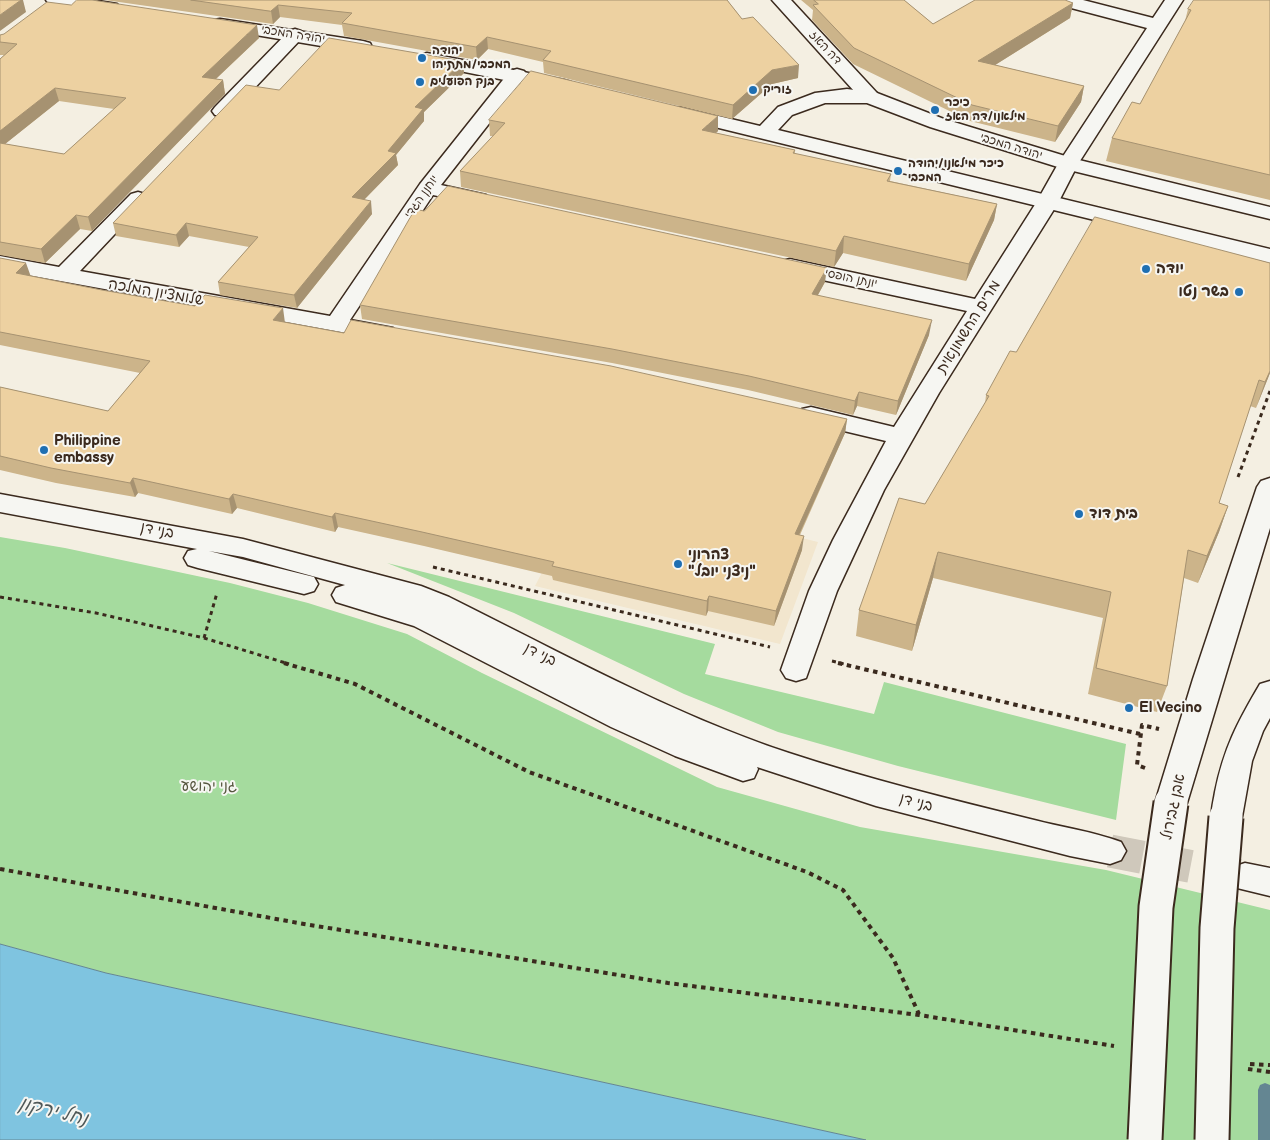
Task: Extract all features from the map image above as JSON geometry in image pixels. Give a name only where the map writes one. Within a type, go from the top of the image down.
[{"type":"street","name":"דה האז","points":[[781,0],[870,97]]},
{"type":"street","points":[[1062,0],[1158,25]]},
{"type":"street","name":"מרים החשמונאית","points":[[799,662],[823,592],[858,519],[901,437],[1047,203],[1068,164],[1174,0]]},
{"type":"street","points":[[53,3],[129,11]]},
{"type":"street","name":"יהודה המכבי","points":[[197,20],[295,34],[382,50]]},
{"type":"street","points":[[206,127],[295,34]]},
{"type":"street","points":[[411,56],[517,75],[583,90]]},
{"type":"street","name":"יוחנן הגדי","points":[[336,324],[427,188],[517,75]]},
{"type":"street","name":"יהודה המכבי","points":[[764,133],[785,111],[822,97],[847,95],[870,97],[937,123],[1068,164],[1270,213]]},
{"type":"street","points":[[660,108],[1270,256]]},
{"type":"street","points":[[63,276],[152,184]]},
{"type":"street","points":[[427,188],[495,202]]},
{"type":"street","name":"יונתן הופסי","points":[[768,261],[982,307]]},
{"type":"street","name":"שלומציון המלכה","points":[[0,263],[63,276],[403,336]]},
{"type":"street","points":[[787,409],[901,437]]},
{"type":"street","name":"אבן גבירול","points":[[1145,1140],[1156,907],[1171,803],[1208,679],[1270,487]]},
{"type":"street","name":"בני דן","points":[[0,503],[243,548],[411,593],[439,604],[660,715],[769,759],[876,793],[1070,843],[1110,851]]},
{"type":"street","name":"בני דן","points":[[0,520],[64,530],[231,565],[398,610],[424,619],[622,719],[686,748],[772,780],[878,812],[1009,837],[1070,843]]},
{"type":"street","points":[[1212,1140],[1217,928],[1226,817],[1237,761],[1248,730],[1270,692]]},
{"type":"path","points":[[1250,444],[1270,391]]},
{"type":"path","points":[[430,567],[799,662],[1140,734]]},
{"type":"path","points":[[204,638],[218,590]]},
{"type":"path","points":[[0,597],[96,613],[204,638],[355,684],[529,772],[807,872],[843,890],[893,958],[920,1015]]},
{"type":"path","points":[[1150,769],[1137,765],[1142,726],[1162,730]]},
{"type":"path","points":[[0,869],[304,924],[668,983],[920,1015],[1117,1046]]},
{"type":"path","points":[[1242,1068],[1270,1072]]},
{"type":"shaded area","name":"צהרוני \"ניצני יובל\"","points":[[587,485],[818,542],[780,644],[535,586]]},
{"type":"green space","name":"גני יהושע","points":[[0,537],[65,548],[230,583],[308,603],[407,634],[482,673],[717,787],[860,827],[1106,870],[1270,910],[1270,1140],[866,1140],[106,973],[0,944]]},
{"type":"green space","points":[[387,563],[715,644],[705,674],[874,714],[884,682],[1126,744],[1116,820],[898,766],[778,732],[684,694],[514,613]]},
{"type":"water","name":"נחל ירקון","points":[[0,944],[106,973],[866,1140],[0,1140]]},
{"type":"building","points":[[0,0],[21,0],[0,15]]},
{"type":"building","points":[[77,0],[92,0],[257,25],[202,77],[223,80],[88,217],[76,215],[41,249],[0,242],[0,143],[64,154],[126,98],[55,88],[0,131],[0,59],[17,44],[0,42],[0,35],[47,2],[71,5]]},
{"type":"building","points":[[191,0],[727,0],[742,19],[753,17],[799,65],[772,70],[733,105],[543,60],[551,51],[487,37],[476,47],[342,23],[352,13],[278,5],[271,11]]},
{"type":"building","points":[[814,0],[904,0],[933,24],[975,0],[1065,0],[1073,3],[978,61],[1084,86],[1058,126],[972,105],[854,48],[813,5],[818,4]]},
{"type":"building","points":[[1194,0],[1270,0],[1270,175],[1112,138],[1132,102],[1140,104],[1191,10],[1188,9]]},
{"type":"building","points":[[329,38],[463,61],[415,107],[423,109],[388,151],[396,153],[352,197],[371,201],[294,295],[218,282],[258,237],[186,223],[176,235],[113,223],[246,85],[279,90]]},
{"type":"building","points":[[531,71],[718,116],[702,130],[795,150],[793,153],[891,174],[887,181],[997,204],[969,264],[844,236],[836,251],[460,171],[505,123],[489,120]]},
{"type":"building","points":[[448,186],[827,268],[812,294],[932,320],[898,401],[859,392],[855,401],[749,376],[612,349],[360,305],[415,209],[424,211]]},
{"type":"building","points":[[1095,217],[1270,263],[1270,371],[1265,382],[1259,380],[1219,503],[1228,506],[1207,556],[1188,550],[1167,686],[1096,668],[1111,592],[938,552],[916,625],[859,610],[899,498],[925,504],[989,396],[986,395],[1010,351],[1016,352]]},
{"type":"building","points":[[0,258],[26,263],[16,273],[102,290],[195,306],[205,295],[283,308],[273,320],[344,333],[351,320],[611,366],[847,419],[795,534],[804,536],[776,611],[709,596],[707,601],[552,566],[554,562],[335,513],[332,517],[233,494],[229,499],[133,478],[130,483],[0,456],[0,387],[108,411],[150,361],[0,332]]},
{"type":"waterway","points":[[1265,1090],[1266,1140]]},
{"type":"tunnel","points":[[1110,851],[1241,876]]},
{"type":"place","name":"יהודה המכבי/מתתיהו","points":[[422,58]]},
{"type":"place","name":"בנק הפועלים","points":[[420,82]]},
{"type":"place","name":"זוריק","points":[[753,90]]},
{"type":"place","name":"כיכר מילאנו/דה האז","points":[[935,110]]},
{"type":"place","name":"כיכר מילאנו/יהודה המכבי","points":[[898,171]]},
{"type":"place","name":"יודה","points":[[1146,269]]},
{"type":"place","name":"בשר נטו","points":[[1239,292]]},
{"type":"place","name":"Philippine embassy","points":[[44,450]]},
{"type":"place","name":"בית דוד","points":[[1079,514]]},
{"type":"place","name":"צהרוני \"ניצני יובל\"","points":[[678,564]]},
{"type":"place","name":"El Vecino","points":[[1129,708]]}]
